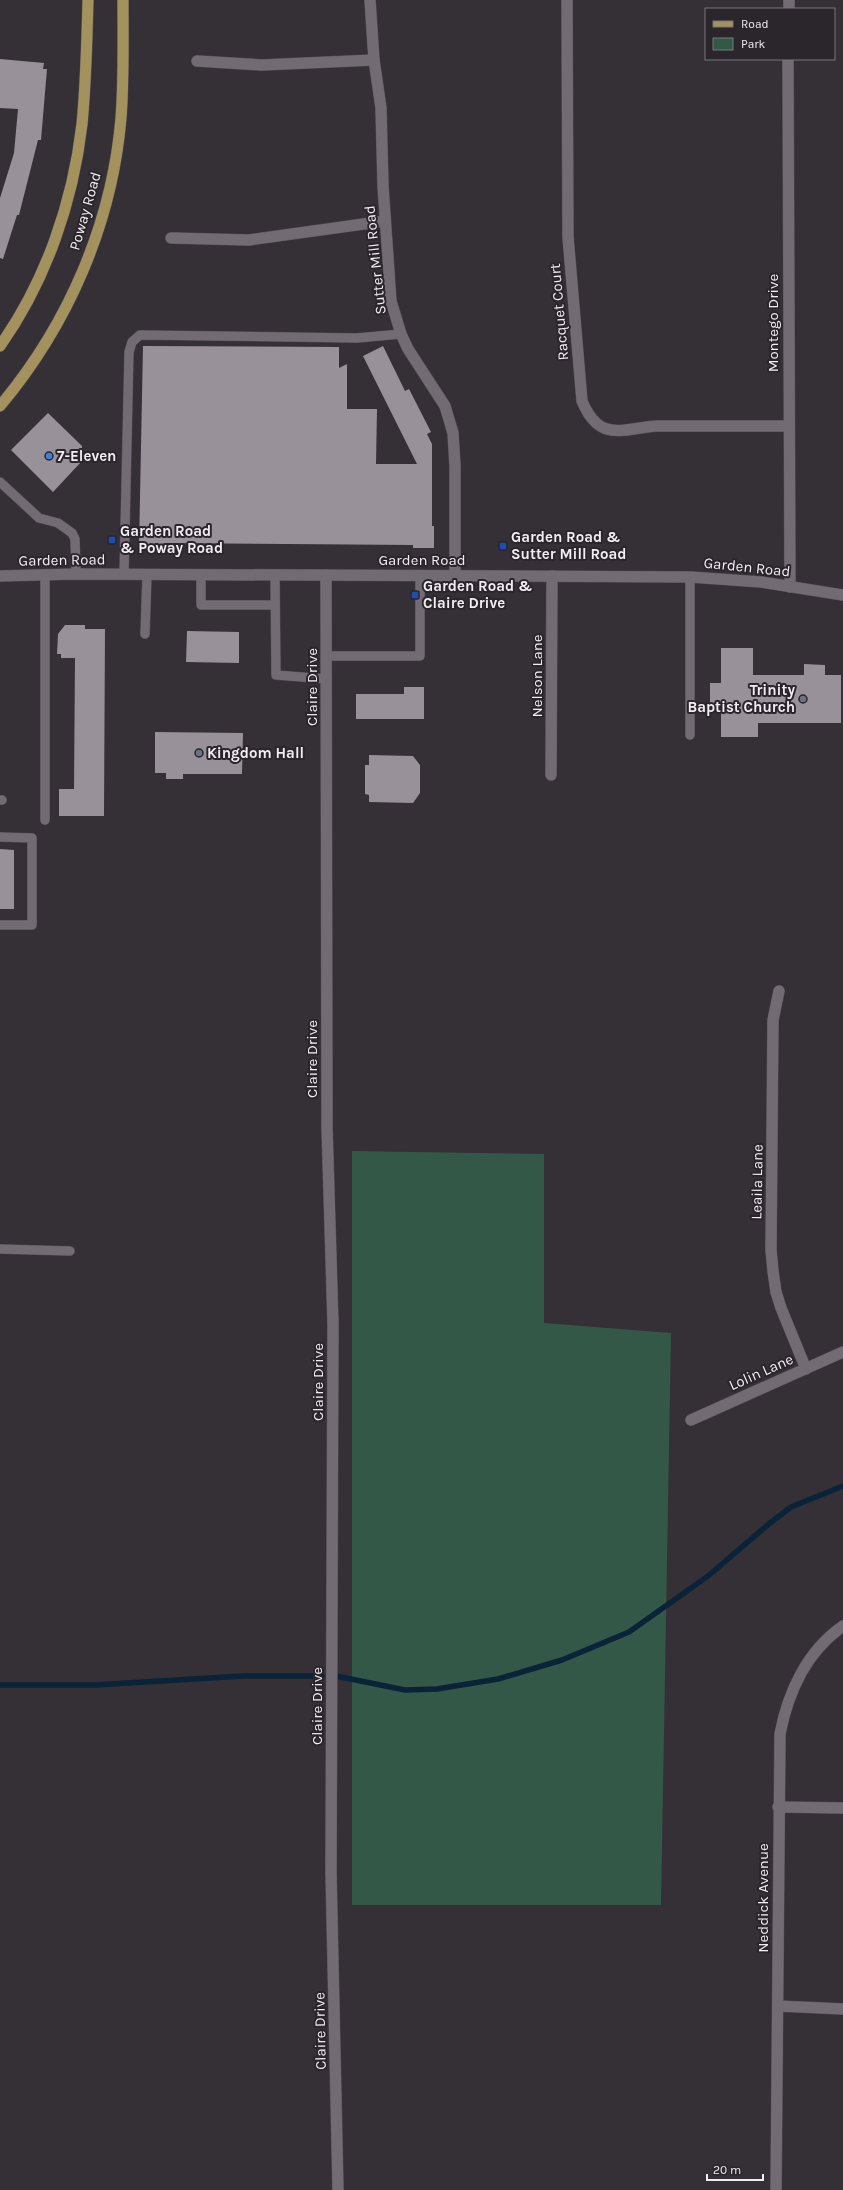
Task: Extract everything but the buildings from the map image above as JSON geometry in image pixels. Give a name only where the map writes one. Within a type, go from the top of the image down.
[{"type":"main road","name":"Poway Road","points":[[0,346],[18,317],[44,267],[64,211],[76,162],[82,120],[88,0]]},
{"type":"main road","name":"Poway Road","points":[[0,406],[32,365],[63,313],[78,282],[99,225],[115,159],[121,119],[123,85],[123,0]]},
{"type":"street","name":"Sutter Mill Road","points":[[370,0],[374,60],[381,108],[385,221],[391,301],[401,334],[408,349],[445,406],[453,433],[455,466],[455,576]]},
{"type":"street","name":"Racquet Court","points":[[567,0],[568,238],[582,401],[588,413],[598,424],[613,431],[630,431],[644,427],[658,426],[788,426]]},
{"type":"street","points":[[197,61],[262,65],[374,60]]},
{"type":"street","name":"Montego Drive","points":[[788,60],[788,426],[790,587]]},
{"type":"street","points":[[171,238],[248,240],[385,221]]},
{"type":"street","name":"Garden Road","points":[[0,576],[45,574],[275,574],[690,577],[790,587],[843,595]]},
{"type":"street","name":"Claire Drive","points":[[326,575],[327,1127],[333,1324],[331,1872],[338,2190]]},
{"type":"street","name":"Nelson Lane","points":[[551,775],[552,576]]},
{"type":"street","name":"Leaila Lane","points":[[779,991],[773,1020],[771,1250],[776,1292],[806,1369]]},
{"type":"street","name":"Lolin Lane","points":[[691,1420],[843,1352]]},
{"type":"street","name":"Neddick Avenue","points":[[776,2190],[778,1806],[780,1734],[790,1696],[798,1678],[809,1660],[824,1642],[843,1626]]},
{"type":"street","points":[[778,1806],[843,1808]]},
{"type":"street","points":[[778,2006],[843,2009]]},
{"type":"street","points":[[334,2190],[338,2175]]},
{"type":"lane","points":[[124,574],[128,352],[132,342],[140,335],[357,338],[401,334]]},
{"type":"lane","points":[[0,482],[39,518],[58,522],[72,533],[75,539],[76,574]]},
{"type":"lane","points":[[45,574],[45,820]]},
{"type":"lane","points":[[146,634],[147,574]]},
{"type":"lane","points":[[201,574],[201,605],[275,606]]},
{"type":"lane","points":[[275,574],[276,675],[326,679]]},
{"type":"lane","points":[[326,656],[420,656],[420,575]]},
{"type":"lane","points":[[690,577],[690,735]]},
{"type":"lane","points":[[0,837],[32,838],[32,926],[0,925]]},
{"type":"lane","points":[[0,1249],[70,1251]]},
{"type":"green space","points":[[352,1151],[544,1154],[544,1323],[671,1333],[661,1905],[352,1905]]},
{"type":"waterway","points":[[336,1676],[405,1690],[437,1689],[498,1679],[562,1660],[629,1632],[708,1576],[791,1507],[843,1486]]},
{"type":"waterway","points":[[0,1685],[95,1685],[243,1676],[322,1676]]},
{"type":"place","name":"7-Eleven","points":[[49,456]]},
{"type":"place","name":"Garden Road & Poway Road","points":[[112,540]]},
{"type":"place","name":"Garden Road & Sutter Mill Road","points":[[503,546]]},
{"type":"place","name":"Garden Road & Claire Drive","points":[[415,595]]},
{"type":"place","name":"Trinity Baptist Church","points":[[803,699]]},
{"type":"place","name":"Kingdom Hall","points":[[199,753]]}]
